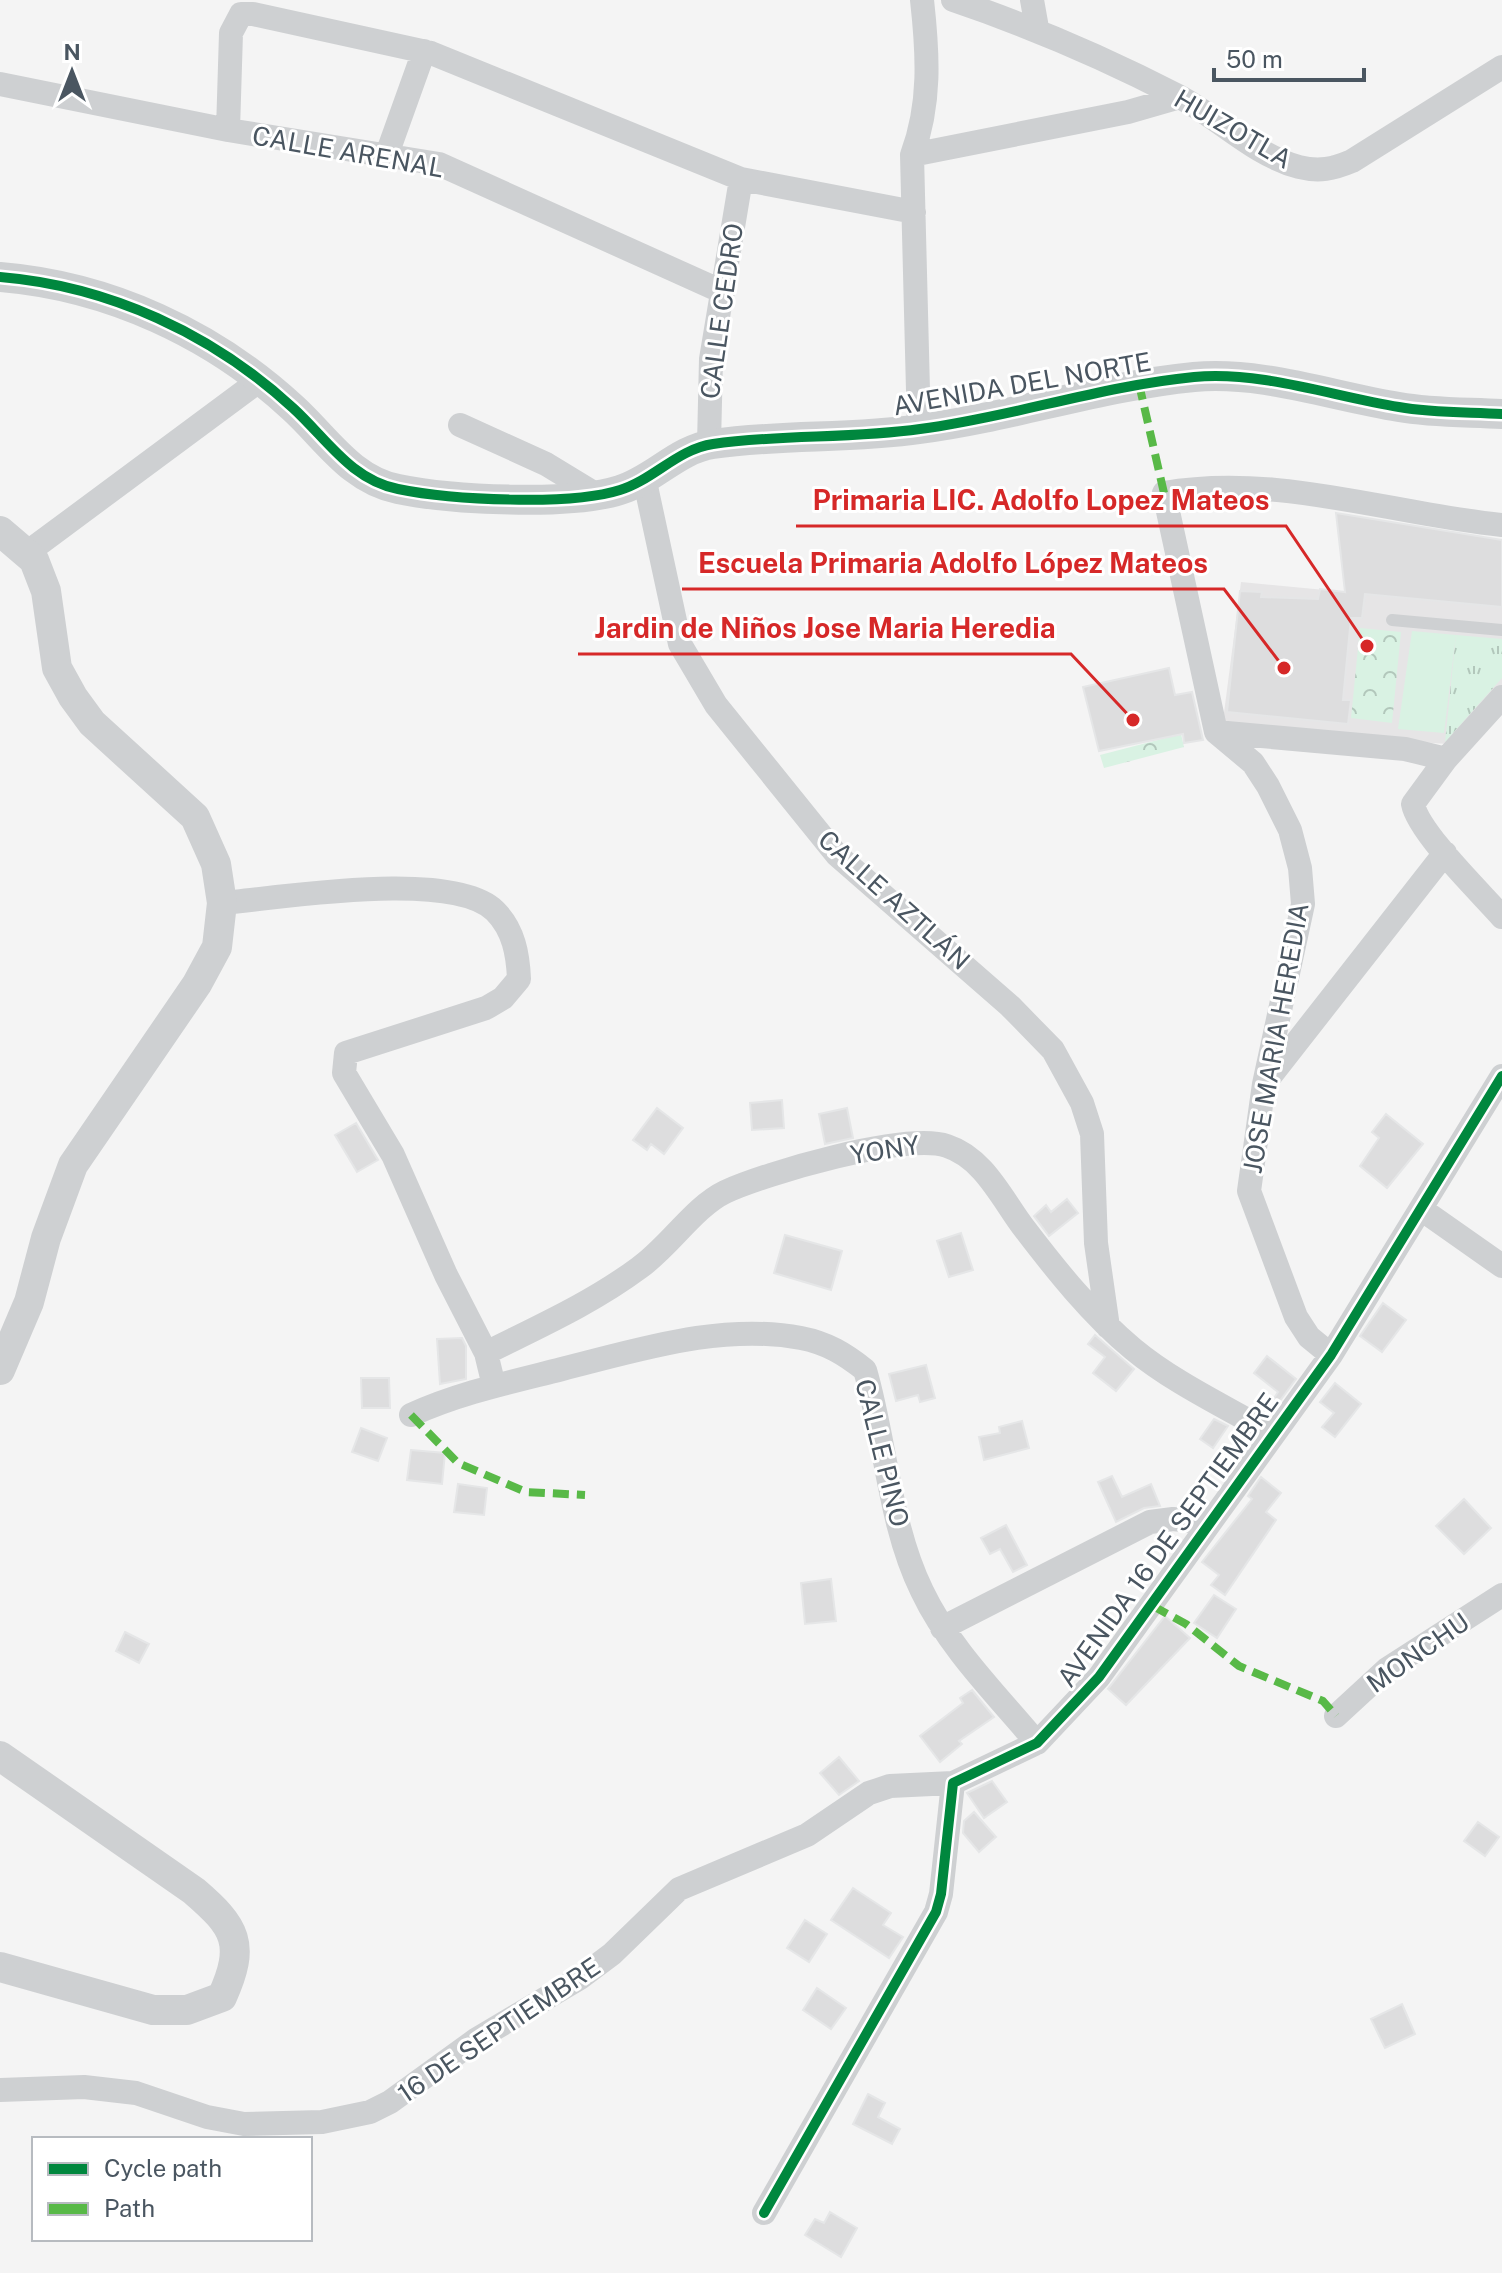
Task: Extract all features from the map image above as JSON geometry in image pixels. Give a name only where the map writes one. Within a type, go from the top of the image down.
[{"type":"street","points":[[919,430],[912,155],[922,128],[928,91],[922,0]]},
{"type":"street","name":"HUIZOTLA","points":[[953,0],[1037,28],[1180,97],[1274,157],[1297,167],[1332,170],[1400,132],[1502,67]]},
{"type":"street","points":[[1032,0],[1037,28]]},
{"type":"street","points":[[228,130],[231,33],[241,14],[253,14],[424,51],[741,179],[914,212]]},
{"type":"street","points":[[386,157],[424,51]]},
{"type":"street","name":"CALLE ARENAL","points":[[0,84],[228,130],[439,164],[723,292]]},
{"type":"street","points":[[912,155],[1128,112],[1180,97]]},
{"type":"street","name":"CALLE CEDRO","points":[[709,444],[711,359],[741,179]]},
{"type":"street","name":"AVENIDA DEL NORTE","points":[[0,277],[37,280],[142,310],[199,339],[260,380],[360,473],[395,489],[534,500],[597,495],[625,489],[674,459],[709,444],[919,430],[1139,384],[1199,377],[1250,378],[1403,408],[1502,414]]},
{"type":"street","points":[[28,552],[260,380]]},
{"type":"street","points":[[460,425],[546,464],[597,495]]},
{"type":"street","name":"CALLE AZTLÁN","points":[[644,477],[680,644],[716,705],[837,855],[1010,1006],[1053,1050],[1077,1093],[1092,1134],[1096,1243],[1108,1327]]},
{"type":"street","points":[[1446,759],[1405,749],[1216,732],[1164,493],[1218,487],[1261,490],[1502,525]]},
{"type":"street","points":[[0,531],[28,552],[46,591],[57,668],[92,723],[195,817],[216,864],[222,903],[217,947],[197,984],[73,1165],[46,1238],[29,1302],[0,1370]]},
{"type":"street","points":[[1502,697],[1446,759],[1413,804],[1420,821],[1445,853],[1502,917]]},
{"type":"street","name":"JOSE MARIA HEREDIA","points":[[1216,732],[1253,763],[1268,786],[1290,830],[1300,868],[1303,904],[1264,1084],[1249,1191],[1296,1317],[1309,1337],[1331,1355]]},
{"type":"street","points":[[1264,1084],[1445,853]]},
{"type":"street","points":[[222,903],[423,887],[464,896],[494,910],[509,931],[517,953],[519,979],[503,998],[475,1012],[346,1053],[344,1073],[393,1155],[446,1275],[486,1353],[494,1386]]},
{"type":"street","name":"AVENIDA 16 DE SEPTIEMBRE","points":[[953,1783],[1037,1743],[1099,1677],[1331,1355],[1502,1076]]},
{"type":"street","name":"YONY","points":[[486,1353],[586,1303],[638,1269],[669,1245],[708,1202],[722,1193],[793,1170],[910,1142],[946,1145],[983,1170],[1042,1251],[1108,1327],[1161,1369],[1272,1434]]},
{"type":"street","points":[[1421,1209],[1502,1266]]},
{"type":"street","name":"CALLE PINO","points":[[411,1415],[494,1386],[659,1344],[724,1334],[799,1338],[829,1345],[865,1370],[905,1548],[921,1590],[942,1628],[1037,1743]]},
{"type":"street","points":[[942,1628],[1150,1522],[1173,1519],[1208,1523]]},
{"type":"street","name":"MONCHU","points":[[1336,1716],[1387,1669],[1502,1595]]},
{"type":"street","points":[[0,1756],[194,1891],[223,1916],[235,1944],[236,1966],[222,1997],[187,2010],[142,2007],[0,1967]]},
{"type":"street","points":[[764,2213],[936,1912],[941,1894],[953,1783]]},
{"type":"street","name":"16 DE SEPTIEMBRE","points":[[0,2090],[84,2087],[136,2093],[207,2117],[244,2124],[322,2122],[370,2112],[390,2102],[477,2039],[580,1978],[612,1954],[679,1889],[807,1835],[869,1793],[890,1786],[953,1783]]},
{"type":"lane","points":[[1392,620],[1502,630]]},
{"type":"shaded area","points":[[1241,582],[1502,607],[1502,685],[1447,744],[1222,728]]},
{"type":"green space","points":[[1360,628],[1401,632],[1392,723],[1351,718]]},
{"type":"green space","points":[[1412,631],[1456,635],[1444,733],[1398,729]]},
{"type":"green space","points":[[1456,635],[1502,639],[1502,678],[1445,742]]},
{"type":"green space","points":[[1181,734],[1184,747],[1104,768],[1100,755]]},
{"type":"building","points":[[1336,513],[1502,540],[1502,607],[1365,594],[1362,618],[1351,618],[1343,700],[1351,700],[1348,724],[1227,712],[1240,591],[1262,592],[1261,597],[1318,599],[1320,589],[1345,592]]},
{"type":"building","points":[[1169,668],[1175,695],[1192,692],[1203,740],[1184,743],[1183,734],[1099,751],[1083,687]]},
{"type":"building","points":[[782,1100],[784,1128],[752,1130],[750,1103]]},
{"type":"building","points":[[657,1108],[683,1128],[664,1154],[651,1144],[647,1150],[633,1140]]},
{"type":"building","points":[[847,1108],[853,1138],[825,1144],[819,1114]]},
{"type":"building","points":[[1386,1114],[1423,1144],[1387,1188],[1360,1166],[1379,1138],[1372,1132]]},
{"type":"building","points":[[356,1123],[378,1160],[357,1172],[335,1135]]},
{"type":"building","points":[[1067,1199],[1078,1213],[1049,1236],[1034,1216],[1046,1205],[1051,1212]]},
{"type":"building","points":[[961,1233],[973,1270],[949,1277],[937,1241]]},
{"type":"building","points":[[785,1235],[842,1251],[831,1290],[774,1273]]},
{"type":"building","points":[[1383,1303],[1406,1320],[1382,1352],[1360,1336]]},
{"type":"building","points":[[1095,1335],[1134,1369],[1116,1391],[1093,1373],[1105,1357],[1088,1344]]},
{"type":"building","points":[[462,1338],[466,1346],[466,1379],[440,1384],[437,1339]]},
{"type":"building","points":[[1267,1356],[1296,1379],[1279,1402],[1274,1398],[1278,1392],[1254,1373]]},
{"type":"building","points":[[926,1365],[935,1398],[920,1402],[918,1395],[896,1401],[889,1374]]},
{"type":"building","points":[[361,1378],[389,1378],[390,1408],[362,1408]]},
{"type":"building","points":[[1335,1383],[1361,1404],[1335,1437],[1322,1427],[1334,1413],[1320,1402]]},
{"type":"building","points":[[1214,1419],[1228,1426],[1213,1448],[1200,1439]]},
{"type":"building","points":[[1022,1421],[1029,1448],[984,1460],[979,1437],[1000,1433],[999,1427]]},
{"type":"building","points":[[361,1428],[387,1438],[378,1461],[352,1452]]},
{"type":"building","points":[[411,1450],[445,1453],[442,1484],[407,1480]]},
{"type":"building","points":[[1112,1476],[1122,1497],[1151,1484],[1160,1506],[1144,1508],[1116,1522],[1098,1482]]},
{"type":"building","points":[[1261,1477],[1281,1493],[1266,1512],[1276,1520],[1225,1595],[1211,1585],[1219,1575],[1202,1562],[1252,1499],[1248,1496]]},
{"type":"building","points":[[458,1484],[487,1488],[484,1515],[454,1512]]},
{"type":"building","points":[[1464,1499],[1491,1528],[1464,1554],[1436,1526]]},
{"type":"building","points":[[1006,1525],[1027,1565],[1013,1572],[1000,1549],[990,1554],[981,1538]]},
{"type":"building","points":[[831,1579],[836,1621],[805,1624],[801,1583]]},
{"type":"building","points":[[1214,1595],[1236,1609],[1217,1638],[1194,1623]]},
{"type":"building","points":[[1165,1616],[1190,1638],[1126,1705],[1108,1689]]},
{"type":"building","points":[[125,1632],[149,1644],[139,1663],[116,1651]]},
{"type":"building","points":[[972,1690],[994,1717],[959,1741],[962,1744],[940,1762],[920,1736],[963,1703],[960,1698]]},
{"type":"building","points":[[839,1757],[859,1781],[839,1795],[820,1773]]},
{"type":"building","points":[[992,1781],[1007,1802],[984,1818],[967,1793]]},
{"type":"building","points":[[974,1812],[996,1837],[979,1852],[963,1833],[964,1821]]},
{"type":"building","points":[[1478,1822],[1499,1837],[1485,1856],[1464,1841]]},
{"type":"building","points":[[853,1888],[891,1913],[883,1925],[903,1937],[889,1958],[831,1920]]},
{"type":"building","points":[[805,1920],[827,1934],[809,1962],[787,1948]]},
{"type":"building","points":[[817,1988],[846,2008],[831,2029],[803,2010]]},
{"type":"building","points":[[1402,2004],[1415,2034],[1385,2048],[1371,2019]]},
{"type":"building","points":[[868,2094],[885,2103],[878,2117],[900,2129],[892,2144],[853,2124]]},
{"type":"building","points":[[830,2212],[857,2228],[841,2257],[805,2235],[815,2219],[824,2223]]},
{"type":"marked path","points":[[1139,384],[1164,493]]},
{"type":"marked path","points":[[411,1415],[458,1463],[526,1492],[585,1495]]},
{"type":"marked path","points":[[1153,1606],[1186,1624],[1239,1666],[1323,1701],[1336,1716]]},
{"type":"cycle path","points":[[0,277],[81,291],[120,303],[194,336],[262,381],[366,477],[398,489],[448,496],[542,500],[598,495],[632,485],[688,452],[713,444],[920,429],[1125,387],[1194,377],[1271,381],[1412,409],[1502,414]]},
{"type":"cycle path","points":[[764,2213],[936,1912],[941,1894],[953,1783],[1037,1743],[1099,1677],[1331,1355],[1502,1076]]},
{"type":"place","name":"Primaria LIC. Adolfo Lopez Mateos","points":[[1367,646]]},
{"type":"place","name":"Escuela Primaria Adolfo López Mateos","points":[[1284,668]]},
{"type":"place","name":"Jardin de Niños Jose Maria Heredia","points":[[1133,720]]}]
